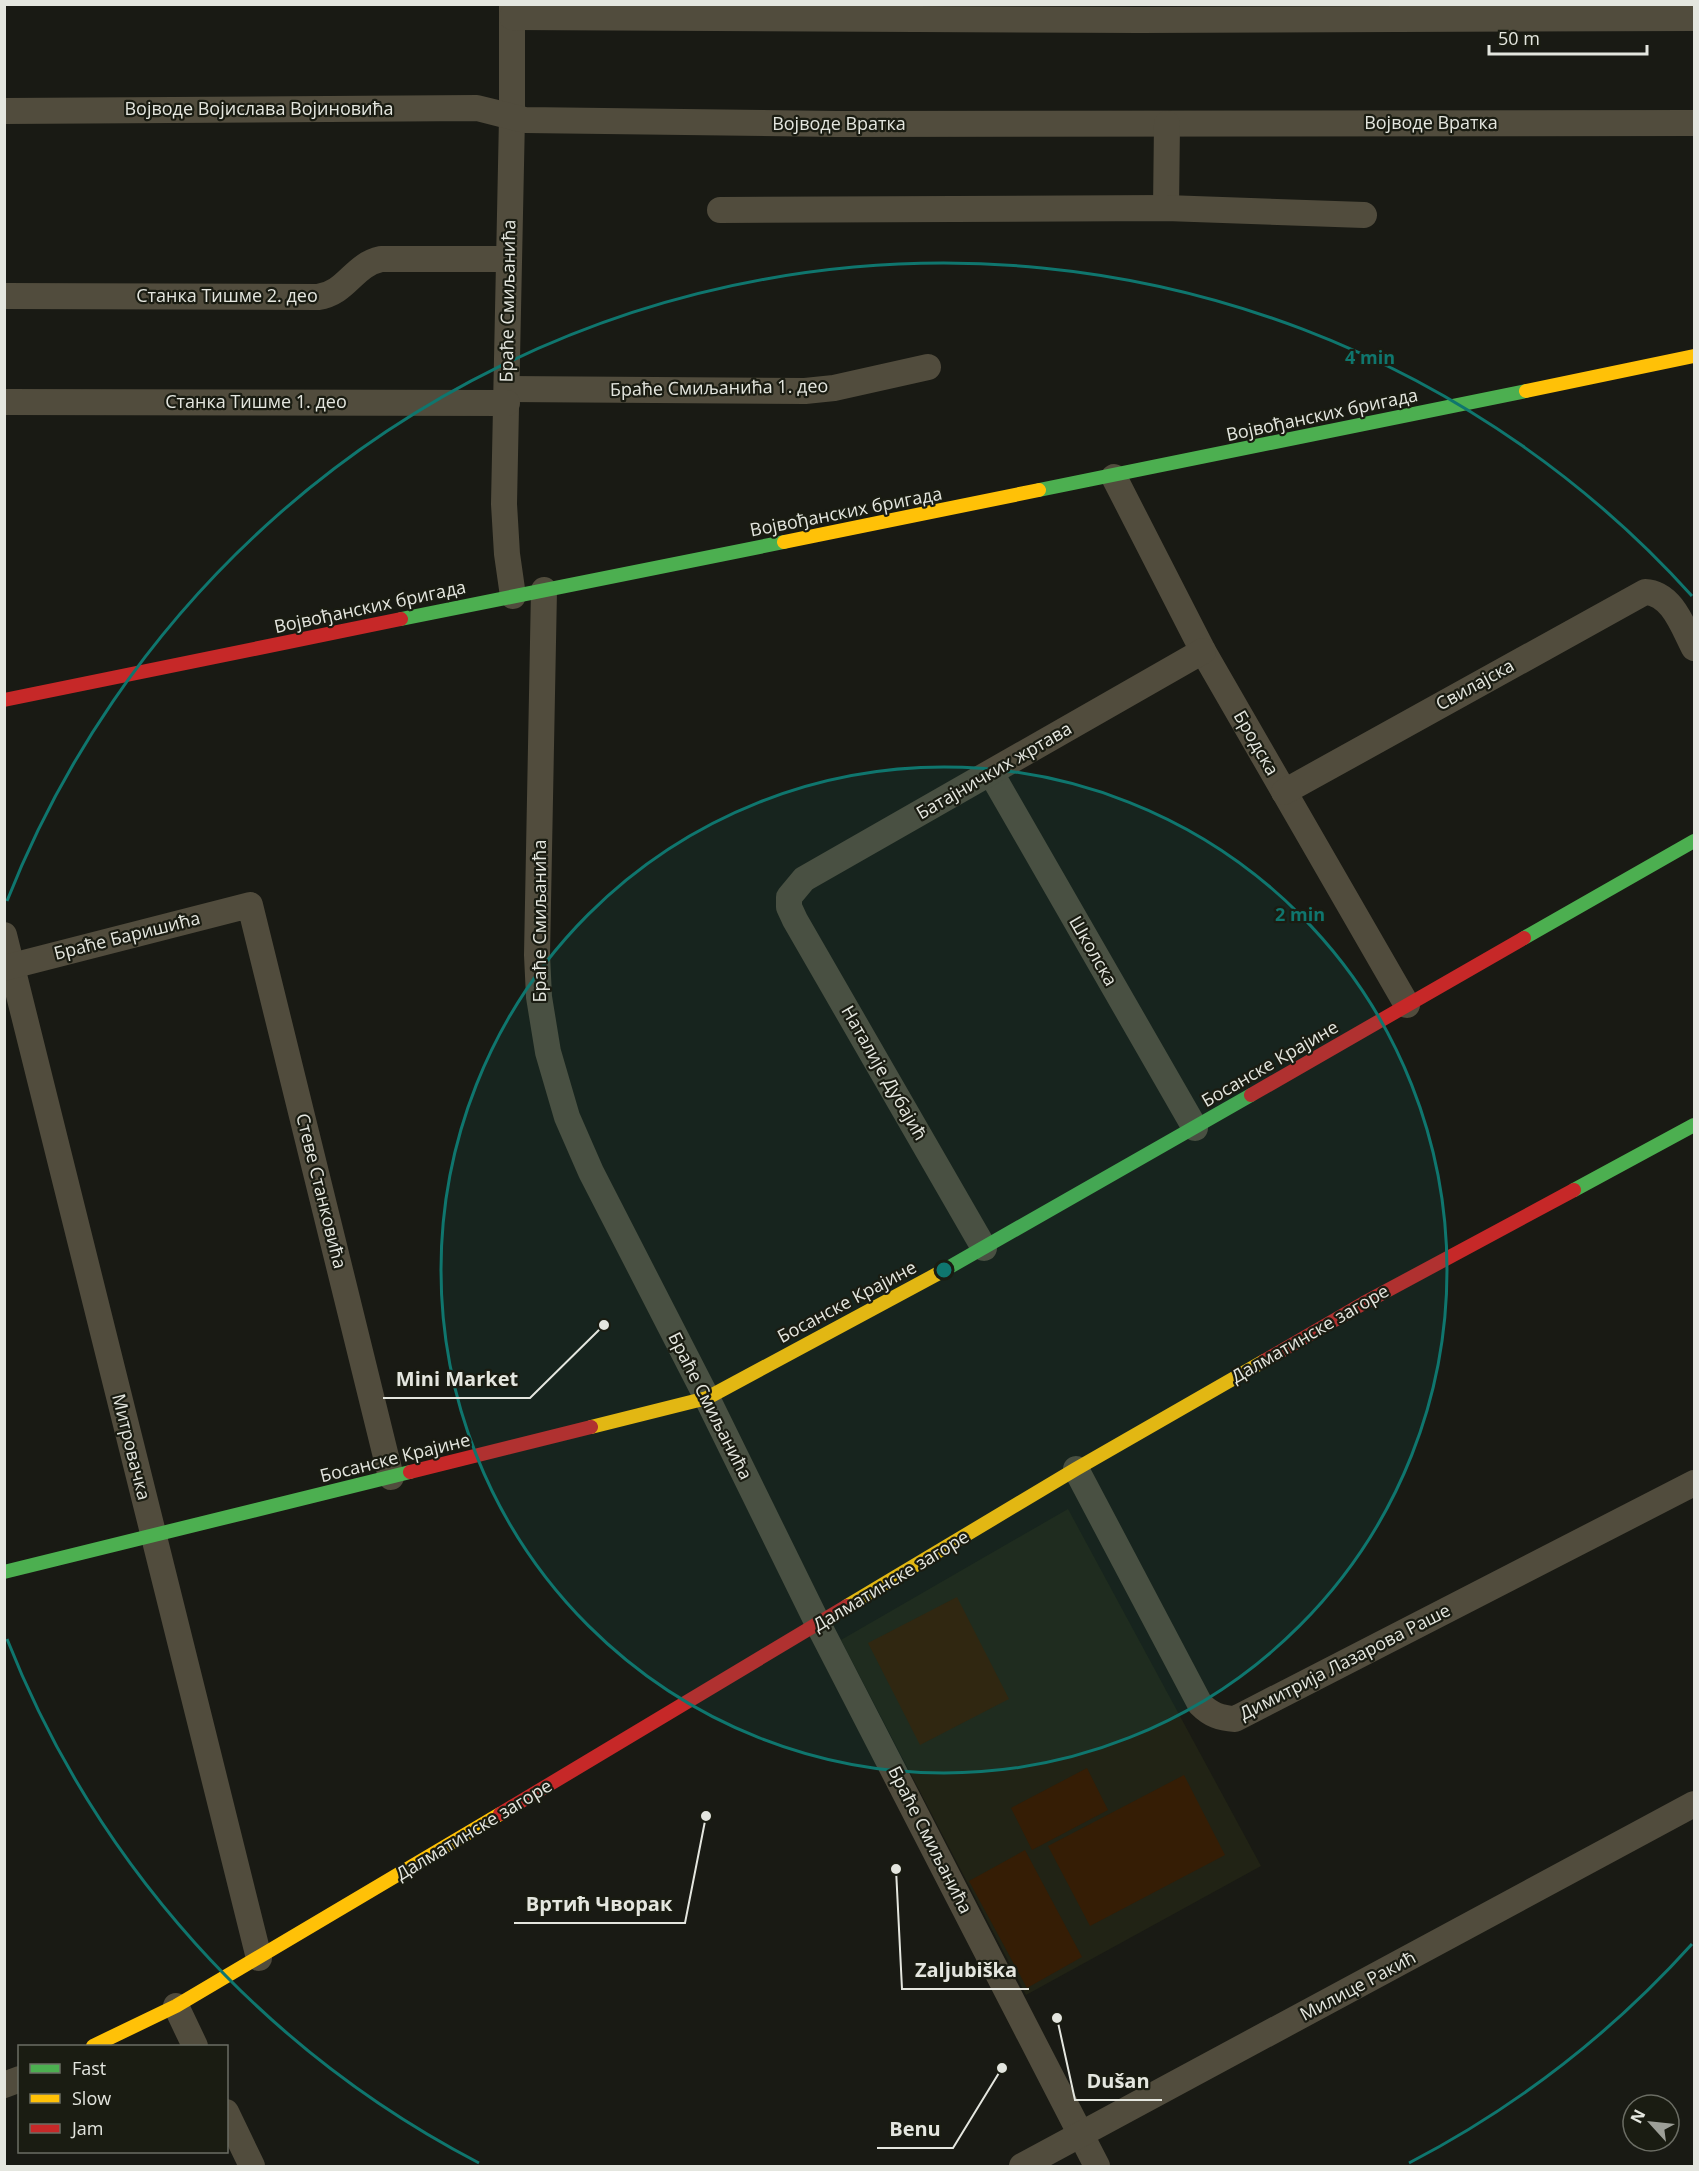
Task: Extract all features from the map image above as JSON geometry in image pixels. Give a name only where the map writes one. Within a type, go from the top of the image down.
[{"type":"street","points":[[512,11],[1116,20],[1695,18]]},
{"type":"street","name":"Браће Смиљанића","points":[[512,11],[504,504],[507,554],[513,596]]},
{"type":"street","name":"Војводе Војислава Војиновића","points":[[4,111],[477,108],[512,117]]},
{"type":"street","name":"Војводе Вратка","points":[[512,117],[525,120],[837,124],[1695,123]]},
{"type":"street","points":[[1166,208],[1167,124]]},
{"type":"street","points":[[720,210],[1166,208],[1364,215]]},
{"type":"street","name":"Станка Тишме 2. део","points":[[4,296],[318,297],[330,296],[363,266],[381,259],[508,259]]},
{"type":"street","name":"Војвођанских бригада","points":[[4,700],[1114,477],[1695,356]]},
{"type":"street","name":"Браће Смиљанића 1. део","points":[[507,396],[805,391],[834,388],[928,367]]},
{"type":"street","name":"Станка Тишме 1. део","points":[[4,402],[507,396]]},
{"type":"street","name":"Бродска","points":[[1114,477],[1203,651],[1407,1005]]},
{"type":"street","name":"Браће Смиљанића","points":[[544,590],[538,997],[556,1084],[567,1117],[591,1172],[707,1398],[818,1624],[1097,2166]]},
{"type":"street","name":"Свилајска","points":[[1284,792],[1634,596],[1645,592],[1653,593],[1668,602],[1695,648]]},
{"type":"street","name":"Батајничких жртава","points":[[789,897],[804,879],[1203,651]]},
{"type":"street","name":"Школска","points":[[991,773],[1194,1128]]},
{"type":"street","name":"Босанске Крајине","points":[[4,1572],[153,1537],[707,1398],[984,1248],[1695,841]]},
{"type":"street","name":"Наталије Дубајић","points":[[789,897],[789,906],[795,920],[984,1248]]},
{"type":"street","name":"Браће Баришића","points":[[8,967],[250,905]]},
{"type":"street","name":"Стеве Станковића","points":[[250,905],[391,1478]]},
{"type":"street","name":"Митровачка","points":[[4,935],[8,967],[259,1958]]},
{"type":"street","name":"Далматинске загоре","points":[[95,2045],[176,2006],[259,1958],[1076,1469],[1364,1303],[1695,1125]]},
{"type":"street","name":"Димитрија Лазарова Раше","points":[[1076,1469],[1200,1704],[1208,1712],[1221,1718],[1235,1719],[1695,1483]]},
{"type":"street","name":"Милице Ракић","points":[[1022,2166],[1695,1804]]},
{"type":"street","points":[[176,2006],[195,2045]]},
{"type":"street","points":[[228,2116],[252,2166]]},
{"type":"shaded area","points":[[1068,1509],[1261,1866],[1026,1995],[841,1640]]},
{"type":"shaded area","points":[[957,1597],[1009,1699],[920,1745],[868,1643]]},
{"type":"shaded area","points":[[1087,1768],[1108,1810],[1032,1850],[1011,1808]]},
{"type":"shaded area","points":[[1184,1775],[1225,1855],[1090,1926],[1048,1846]]},
{"type":"shaded area","points":[[1025,1850],[1082,1957],[1027,1988],[969,1881]]},
{"type":"traffic: fast","points":[[1039,490],[1526,391]]},
{"type":"traffic: fast","points":[[401,619],[784,542]]},
{"type":"traffic: fast","points":[[1524,938],[1694,841]]},
{"type":"traffic: fast","points":[[939,1273],[1251,1095]]},
{"type":"traffic: fast","points":[[1574,1190],[1694,1125]]},
{"type":"traffic: fast","points":[[4,1572],[410,1472]]},
{"type":"traffic: slow","points":[[1526,391],[1694,356]]},
{"type":"traffic: slow","points":[[784,542],[1039,490]]},
{"type":"traffic: slow","points":[[591,1427],[707,1398],[939,1273]]},
{"type":"traffic: slow","points":[[847,1606],[1076,1469],[1264,1361]]},
{"type":"traffic: slow","points":[[95,2045],[176,2006],[500,1814]]},
{"type":"traffic: jam","points":[[4,700],[401,619]]},
{"type":"traffic: jam","points":[[1251,1095],[1524,938]]},
{"type":"traffic: jam","points":[[1264,1361],[1364,1303],[1574,1190]]},
{"type":"traffic: jam","points":[[410,1472],[591,1427]]},
{"type":"traffic: jam","points":[[500,1814],[847,1606]]},
{"type":"place","name":"Mini Market","points":[[604,1325]]},
{"type":"place","name":"Вртић Чворак","points":[[706,1816]]},
{"type":"place","name":"Zaljubiška","points":[[896,1869]]},
{"type":"place","name":"Dušan","points":[[1057,2018]]},
{"type":"place","name":"Benu","points":[[1002,2068]]}]
